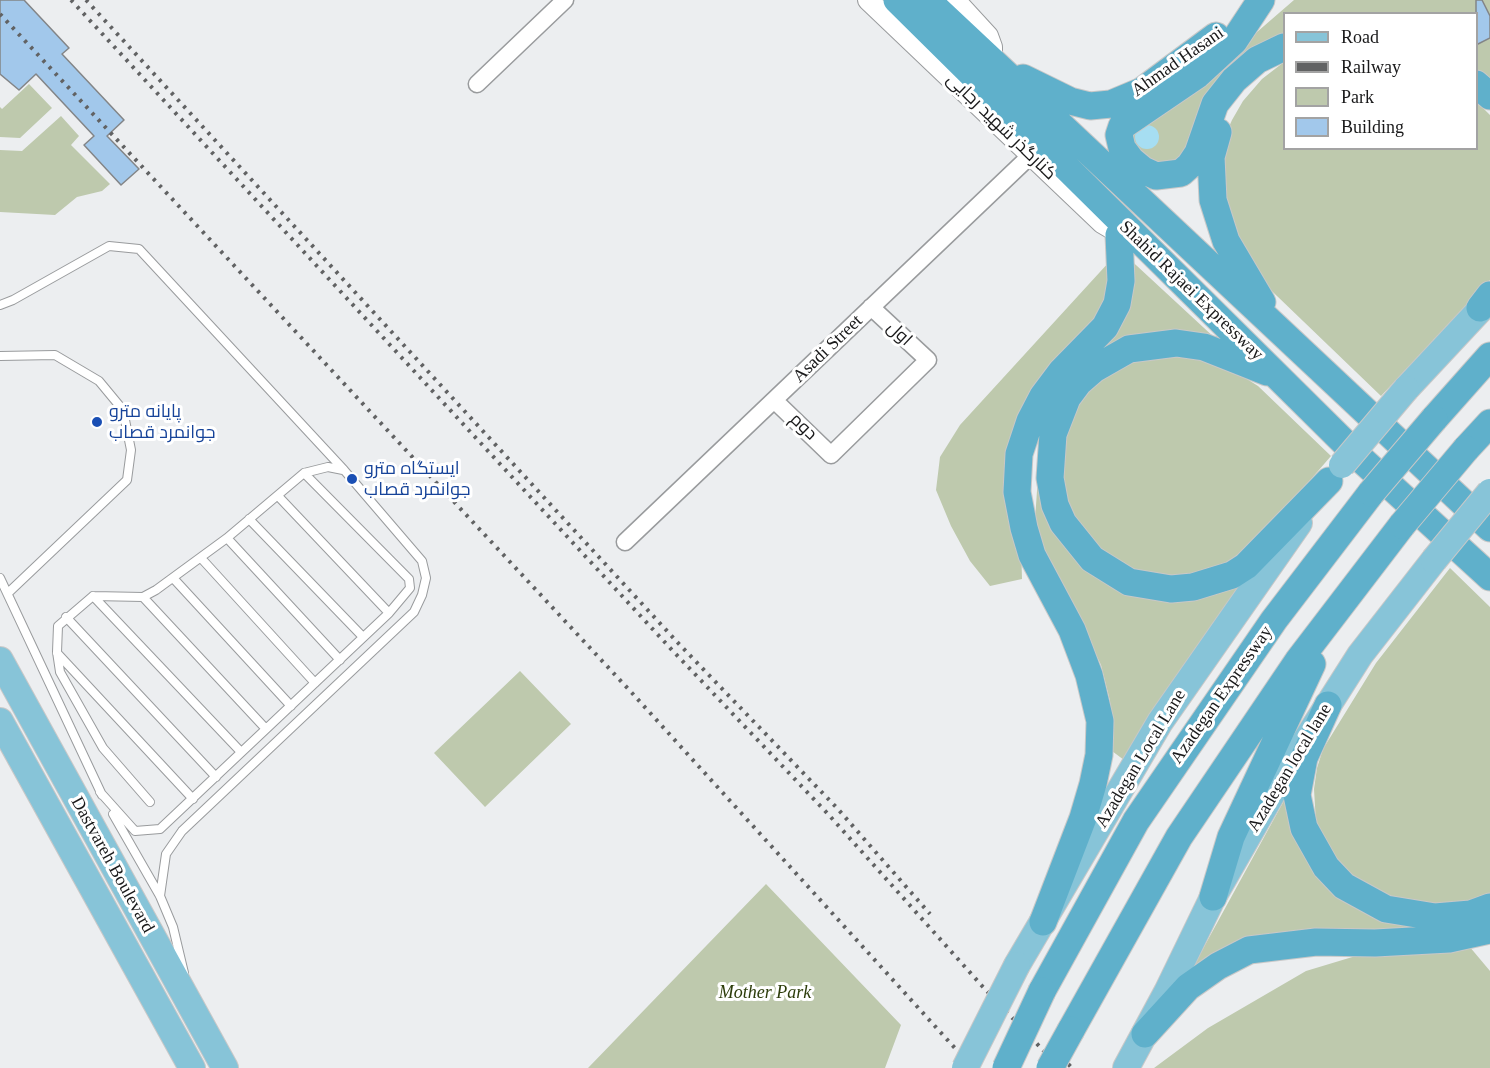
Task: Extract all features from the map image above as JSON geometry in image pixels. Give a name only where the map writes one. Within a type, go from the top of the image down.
[{"type":"highway","name":"Shahid Rajaei Expressway","points":[[897,0],[1130,238],[1280,378],[1362,460],[1490,577]]},
{"type":"highway","name":"Shahid Rajaei Expressway","points":[[927,0],[1490,528]]},
{"type":"highway","points":[[1259,0],[1234,41],[1197,75],[1122,126],[1119,135],[1122,148],[1143,170],[1156,176],[1181,173],[1198,153],[1215,104],[1234,80],[1257,60],[1283,47]]},
{"type":"highway","name":"Ahmad Hasani","points":[[992,60],[1070,101],[1090,106],[1111,104],[1142,91],[1234,22],[1259,0]]},
{"type":"highway","points":[[1278,329],[1226,241],[1213,200],[1211,157],[1222,117],[1244,83],[1283,54]]},
{"type":"highway","points":[[1478,86],[1490,96]]},
{"type":"highway","points":[[1043,922],[1083,818],[1093,784],[1100,721],[1089,675],[1072,630],[1032,555],[1017,492],[1019,454],[1030,421],[1043,396],[1060,372],[1105,327],[1118,304],[1130,238]]},
{"type":"highway","points":[[1280,378],[1204,347],[1176,343],[1129,349],[1109,358],[1079,382],[1067,398],[1053,434],[1050,478],[1055,505],[1063,523],[1092,559],[1129,582],[1171,589],[1193,587],[1232,575],[1246,566],[1336,473]]},
{"type":"highway","name":"Azadegan Expressway","points":[[1005,1068],[1042,991],[1143,811],[1267,629],[1371,493],[1490,356]]},
{"type":"highway","points":[[1050,1068],[1179,837],[1298,661],[1401,525],[1490,423]]},
{"type":"highway","points":[[1213,897],[1231,837],[1341,603]]},
{"type":"highway","points":[[1328,705],[1304,758],[1297,795],[1304,828],[1326,867],[1344,886],[1386,909],[1435,917],[1472,914],[1490,908]]},
{"type":"highway","points":[[1145,1034],[1188,987],[1218,966],[1249,950],[1316,942],[1375,943],[1449,939],[1490,930]]},
{"type":"main road","name":"Azadegan Local Lane","points":[[964,1068],[1017,965],[1161,722],[1336,473],[1406,389],[1487,301]]},
{"type":"main road","name":"Azadegan local lane","points":[[1126,1068],[1213,897],[1276,787],[1360,656],[1490,492]]},
{"type":"main road","name":"Dastvareh Boulevard","points":[[0,660],[225,1068]]},
{"type":"main road","name":"Dastvareh Boulevard","points":[[0,721],[192,1068]]},
{"type":"street","name":"کنارگذر شهید رجایی","points":[[868,0],[1102,223],[1130,238]]},
{"type":"street","points":[[476,84],[561,4]]},
{"type":"street","points":[[967,4],[988,36],[992,48],[992,60]]},
{"type":"street","name":"Asadi Street","points":[[625,542],[1030,156]]},
{"type":"street","name":"اول","points":[[831,455],[928,360],[871,308]]},
{"type":"street","name":"دوم","points":[[774,400],[831,455]]},
{"type":"lane","points":[[0,305],[14,300],[109,246],[139,249],[344,470],[422,561],[426,578],[422,595],[414,612],[182,831],[166,854],[160,896]]},
{"type":"lane","points":[[0,356],[55,355],[99,381],[123,410],[131,450],[127,480],[8,593]]},
{"type":"lane","points":[[150,802],[103,748],[60,672],[57,652],[58,626],[66,616],[93,596],[143,597],[174,579],[304,473],[328,467],[344,470]]},
{"type":"lane","points":[[100,792],[135,831],[159,830],[388,613],[410,588],[409,579],[304,473]]},
{"type":"lane","points":[[278,496],[388,613]]},
{"type":"lane","points":[[249,519],[363,637]]},
{"type":"lane","points":[[227,538],[339,660]]},
{"type":"lane","points":[[201,558],[315,683]]},
{"type":"lane","points":[[0,578],[100,792],[160,896],[173,927],[191,1010]]},
{"type":"lane","points":[[174,579],[291,706]]},
{"type":"lane","points":[[93,596],[241,752]]},
{"type":"lane","points":[[143,597],[266,729]]},
{"type":"lane","points":[[66,616],[216,777]]},
{"type":"lane","points":[[57,652],[193,800]]},
{"type":"green space","points":[[1294,0],[1490,0],[1490,89],[1478,78],[1478,12],[1283,12],[1283,38],[1189,153],[1172,166],[1141,159],[1130,130],[1227,58]]},
{"type":"green space","points":[[1283,63],[1283,150],[1478,150],[1478,103],[1490,115],[1490,280],[1381,396],[1251,271],[1220,194],[1225,136],[1243,101],[1262,79]]},
{"type":"green space","points":[[29,84],[52,108],[20,138],[0,137],[0,107],[2,109]]},
{"type":"green space","points":[[61,116],[79,136],[71,145],[110,184],[102,191],[77,197],[55,215],[0,212],[0,150],[22,151]]},
{"type":"green space","points":[[1123,253],[1217,340],[1082,365]]},
{"type":"green space","points":[[1110,261],[1108,308],[1036,393],[1021,545],[1022,579],[990,586],[970,561],[951,526],[936,490],[940,457],[960,425]]},
{"type":"green space","points":[[1195,355],[1228,367],[1258,386],[1331,456],[1242,559],[1177,579],[1132,573],[1091,543],[1062,495],[1064,427],[1077,400],[1106,371],[1149,356]]},
{"type":"green space","points":[[1038,476],[1125,587],[1255,567],[1124,760],[1112,751],[1110,701],[1101,665],[1047,556],[1035,520]]},
{"type":"green space","points":[[1450,568],[1490,607],[1490,897],[1479,903],[1411,908],[1338,868],[1316,823],[1314,789],[1323,749],[1376,663]]},
{"type":"green space","points":[[520,671],[571,724],[485,807],[434,753]]},
{"type":"green space","points":[[1286,797],[1302,843],[1426,925],[1188,976]]},
{"type":"green space","name":"Mother Park","points":[[766,884],[901,1025],[885,1068],[588,1068]]},
{"type":"green space","points":[[1469,946],[1490,971],[1490,1068],[1154,1068],[1208,1028],[1306,971],[1359,955]]},
{"type":"water","points":[[1147,125],[1156,128],[1159,137],[1156,146],[1147,149],[1138,146],[1135,137],[1138,128]]},
{"type":"building","points":[[0,0],[24,0],[69,48],[62,54],[124,120],[107,136],[139,169],[121,185],[84,145],[94,136],[36,74],[19,90],[0,74]]},
{"type":"building","points":[[1476,0],[1482,0],[1490,16],[1490,38],[1478,44],[1478,12],[1476,12]]},
{"type":"railway","points":[[71,0],[672,650],[828,814],[983,987],[1060,1068]]},
{"type":"railway","points":[[86,0],[679,644],[837,808],[930,914]]},
{"type":"railway","points":[[0,14],[632,693],[973,1068]]},
{"type":"railway","points":[[1056,1051],[1072,1068]]},
{"type":"place","name":"پایانه مترو جوانمرد قصاب","points":[[97,422]]},
{"type":"place","name":"ایستگاه مترو جوانمرد قصاب","points":[[352,479]]}]
